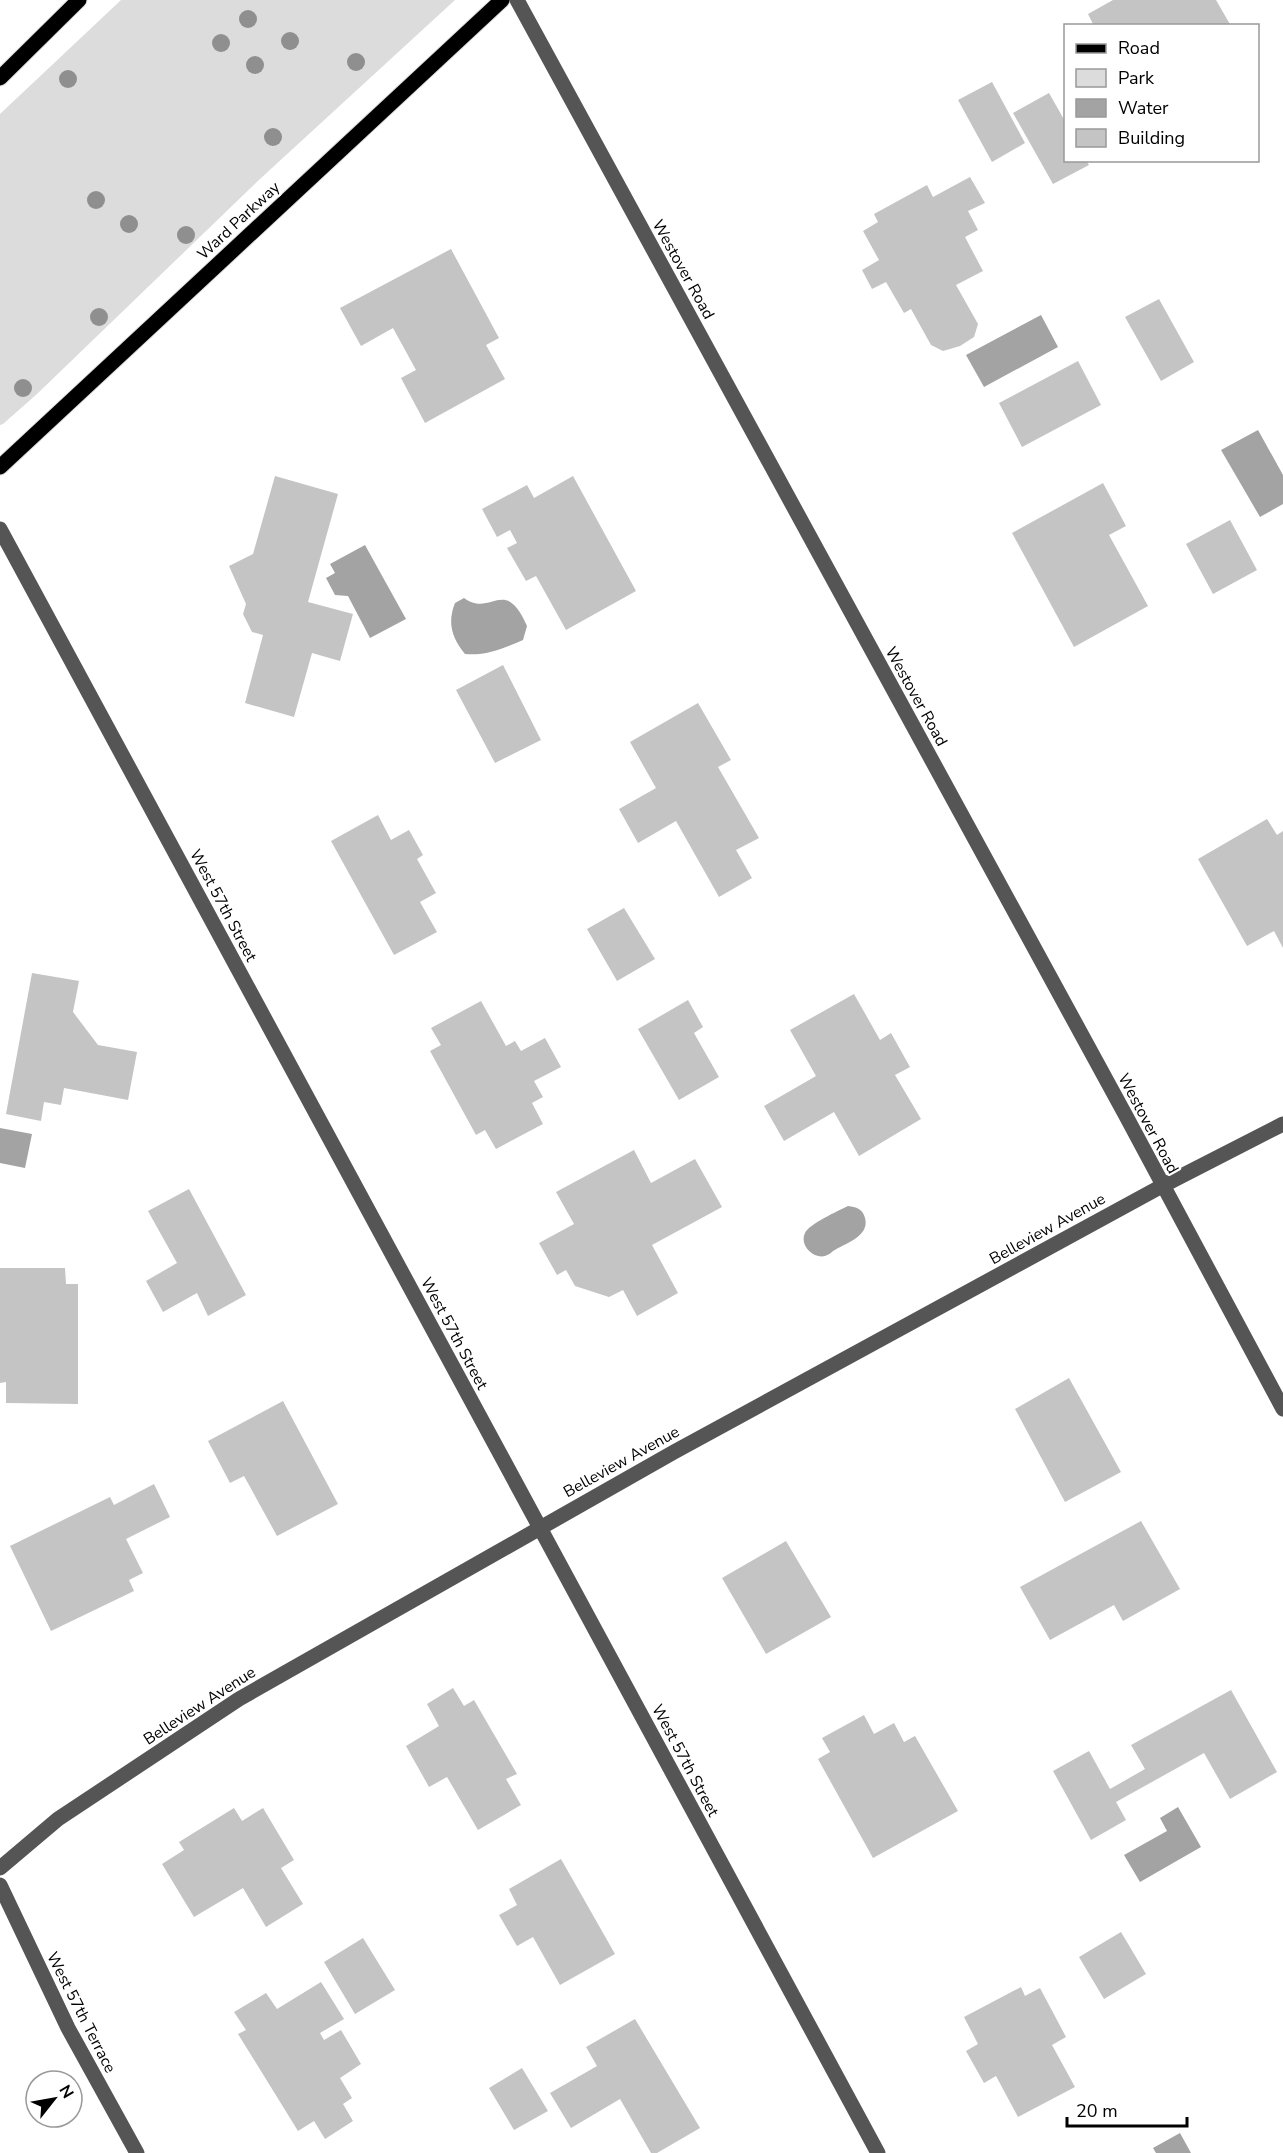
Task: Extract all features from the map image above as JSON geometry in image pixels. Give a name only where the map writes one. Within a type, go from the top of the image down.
[{"type":"main road","points":[[0,78],[79,0]]},
{"type":"main road","name":"Ward Parkway","points":[[0,467],[502,0]]},
{"type":"street","name":"Westover Road","points":[[517,0],[1283,1409]]},
{"type":"street","name":"West 57th Street","points":[[0,529],[878,2153]]},
{"type":"street","name":"Belleview Avenue","points":[[0,1868],[58,1819],[239,1699],[674,1452],[1162,1186],[1283,1124]]},
{"type":"street","name":"West 57th Terrace","points":[[0,1885],[68,2028],[137,2153]]},
{"type":"green space","points":[[121,0],[455,0],[260,179],[37,394],[0,425],[0,114]]},
{"type":"water","points":[[1041,315],[1058,347],[984,387],[966,355]]},
{"type":"water","points":[[1258,430],[1283,475],[1283,504],[1260,517],[1221,450]]},
{"type":"water","points":[[365,545],[406,619],[370,638],[348,596],[335,595],[326,578],[335,573],[330,564]]},
{"type":"water","points":[[464,598],[482,604],[497,600],[512,603],[527,626],[523,640],[488,653],[465,654],[454,636],[451,624],[455,603]]},
{"type":"water","points":[[0,1128],[32,1134],[25,1168],[0,1163]]},
{"type":"water","points":[[848,1206],[863,1212],[866,1224],[864,1230],[850,1242],[826,1256],[816,1255],[808,1250],[804,1238],[808,1229]]},
{"type":"water","points":[[1178,1807],[1201,1847],[1140,1882],[1124,1855],[1167,1831],[1160,1818]]},
{"type":"water","points":[[1180,2133],[1191,2153],[1156,2153],[1153,2148]]},
{"type":"building","points":[[1113,0],[1216,0],[1230,24],[1093,24],[1088,14]]},
{"type":"building","points":[[992,82],[1025,143],[992,162],[958,100]]},
{"type":"building","points":[[1049,93],[1064,119],[1064,162],[1087,162],[1089,165],[1053,184],[1013,113]]},
{"type":"building","points":[[970,177],[985,203],[968,211],[978,230],[965,237],[983,271],[956,285],[978,324],[974,337],[960,346],[943,351],[931,345],[911,309],[904,313],[886,282],[872,289],[862,270],[879,260],[863,231],[878,222],[874,214],[927,185],[933,197]]},
{"type":"building","points":[[451,249],[499,338],[486,345],[505,379],[425,423],[401,378],[416,370],[393,328],[361,346],[340,308]]},
{"type":"building","points":[[1159,299],[1194,362],[1161,381],[1125,317]]},
{"type":"building","points":[[1078,361],[1101,405],[1022,447],[999,403]]},
{"type":"building","points":[[275,476],[338,494],[308,602],[353,614],[340,661],[312,653],[294,717],[245,703],[263,635],[252,632],[243,614],[246,604],[229,566],[253,554]]},
{"type":"building","points":[[573,476],[636,591],[566,630],[536,576],[526,581],[507,548],[517,543],[510,530],[497,537],[482,509],[527,485],[534,498]]},
{"type":"building","points":[[1103,483],[1126,526],[1109,535],[1148,606],[1074,647],[1012,533]]},
{"type":"building","points":[[1230,520],[1257,570],[1213,594],[1186,544]]},
{"type":"building","points":[[503,665],[541,740],[495,763],[456,690]]},
{"type":"building","points":[[698,703],[731,760],[718,767],[759,838],[736,850],[752,878],[719,897],[676,821],[638,843],[619,809],[656,788],[630,742]]},
{"type":"building","points":[[378,815],[391,840],[409,830],[423,855],[417,859],[436,893],[420,902],[437,932],[394,955],[331,841]]},
{"type":"building","points":[[1267,819],[1277,835],[1283,831],[1283,948],[1274,931],[1247,946],[1198,859]]},
{"type":"building","points":[[624,908],[655,959],[617,981],[587,929]]},
{"type":"building","points":[[32,973],[79,981],[73,1012],[98,1045],[137,1052],[128,1100],[64,1088],[61,1105],[44,1102],[41,1121],[6,1114]]},
{"type":"building","points":[[854,994],[880,1040],[891,1033],[910,1067],[895,1075],[921,1119],[859,1156],[834,1112],[784,1141],[764,1106],[816,1076],[790,1030]]},
{"type":"building","points":[[688,1000],[703,1027],[694,1033],[719,1077],[679,1100],[638,1029]]},
{"type":"building","points":[[481,1001],[506,1046],[515,1041],[521,1051],[545,1038],[561,1067],[534,1081],[543,1097],[532,1103],[543,1124],[496,1149],[485,1130],[476,1135],[430,1051],[441,1045],[431,1028]]},
{"type":"building","points":[[634,1150],[651,1183],[695,1159],[722,1207],[652,1245],[678,1293],[637,1316],[623,1290],[609,1297],[575,1286],[566,1270],[557,1275],[539,1243],[574,1224],[556,1192]]},
{"type":"building","points":[[189,1189],[246,1295],[208,1316],[197,1293],[163,1312],[146,1281],[177,1263],[148,1211]]},
{"type":"building","points":[[0,1268],[65,1268],[66,1284],[78,1284],[78,1404],[6,1403],[6,1382],[0,1383]]},
{"type":"building","points":[[1069,1378],[1121,1472],[1065,1502],[1015,1409]]},
{"type":"building","points":[[283,1401],[338,1504],[277,1536],[244,1476],[230,1483],[208,1441]]},
{"type":"building","points":[[154,1484],[170,1517],[126,1539],[143,1573],[129,1580],[134,1591],[51,1631],[10,1546],[110,1497],[114,1505]]},
{"type":"building","points":[[1141,1521],[1180,1589],[1123,1621],[1114,1605],[1050,1640],[1020,1587]]},
{"type":"building","points":[[786,1541],[831,1617],[766,1654],[722,1578]]},
{"type":"building","points":[[453,1688],[464,1706],[474,1700],[517,1774],[506,1779],[521,1805],[478,1830],[447,1777],[429,1787],[406,1746],[439,1726],[427,1704]]},
{"type":"building","points":[[1231,1690],[1277,1772],[1230,1799],[1204,1753],[1116,1802],[1126,1820],[1091,1840],[1053,1771],[1089,1751],[1110,1789],[1145,1769],[1131,1745]]},
{"type":"building","points":[[864,1715],[874,1734],[894,1723],[904,1742],[915,1736],[958,1811],[873,1858],[818,1759],[830,1752],[822,1738]]},
{"type":"building","points":[[234,1808],[242,1821],[263,1808],[294,1860],[281,1868],[303,1904],[266,1927],[243,1888],[194,1917],[162,1864],[184,1850],[179,1842]]},
{"type":"building","points":[[561,1859],[615,1954],[560,1985],[533,1937],[517,1946],[499,1915],[517,1905],[509,1889]]},
{"type":"building","points":[[1121,1932],[1146,1974],[1104,1999],[1079,1957]]},
{"type":"building","points":[[363,1938],[395,1990],[355,2014],[324,1962]]},
{"type":"building","points":[[321,1982],[344,2019],[320,2033],[324,2040],[341,2030],[361,2064],[340,2078],[352,2098],[343,2104],[353,2121],[325,2139],[314,2121],[298,2131],[238,2034],[246,2030],[234,2012],[266,1993],[277,2009]]},
{"type":"building","points":[[1021,1987],[1025,1996],[1040,1988],[1066,2037],[1052,2045],[1075,2087],[1018,2117],[996,2076],[984,2083],[966,2051],[978,2044],[964,2017]]},
{"type":"building","points":[[635,2019],[700,2128],[657,2153],[651,2153],[620,2099],[571,2128],[550,2093],[597,2066],[586,2047]]},
{"type":"building","points":[[522,2068],[548,2111],[514,2130],[489,2088]]}]
